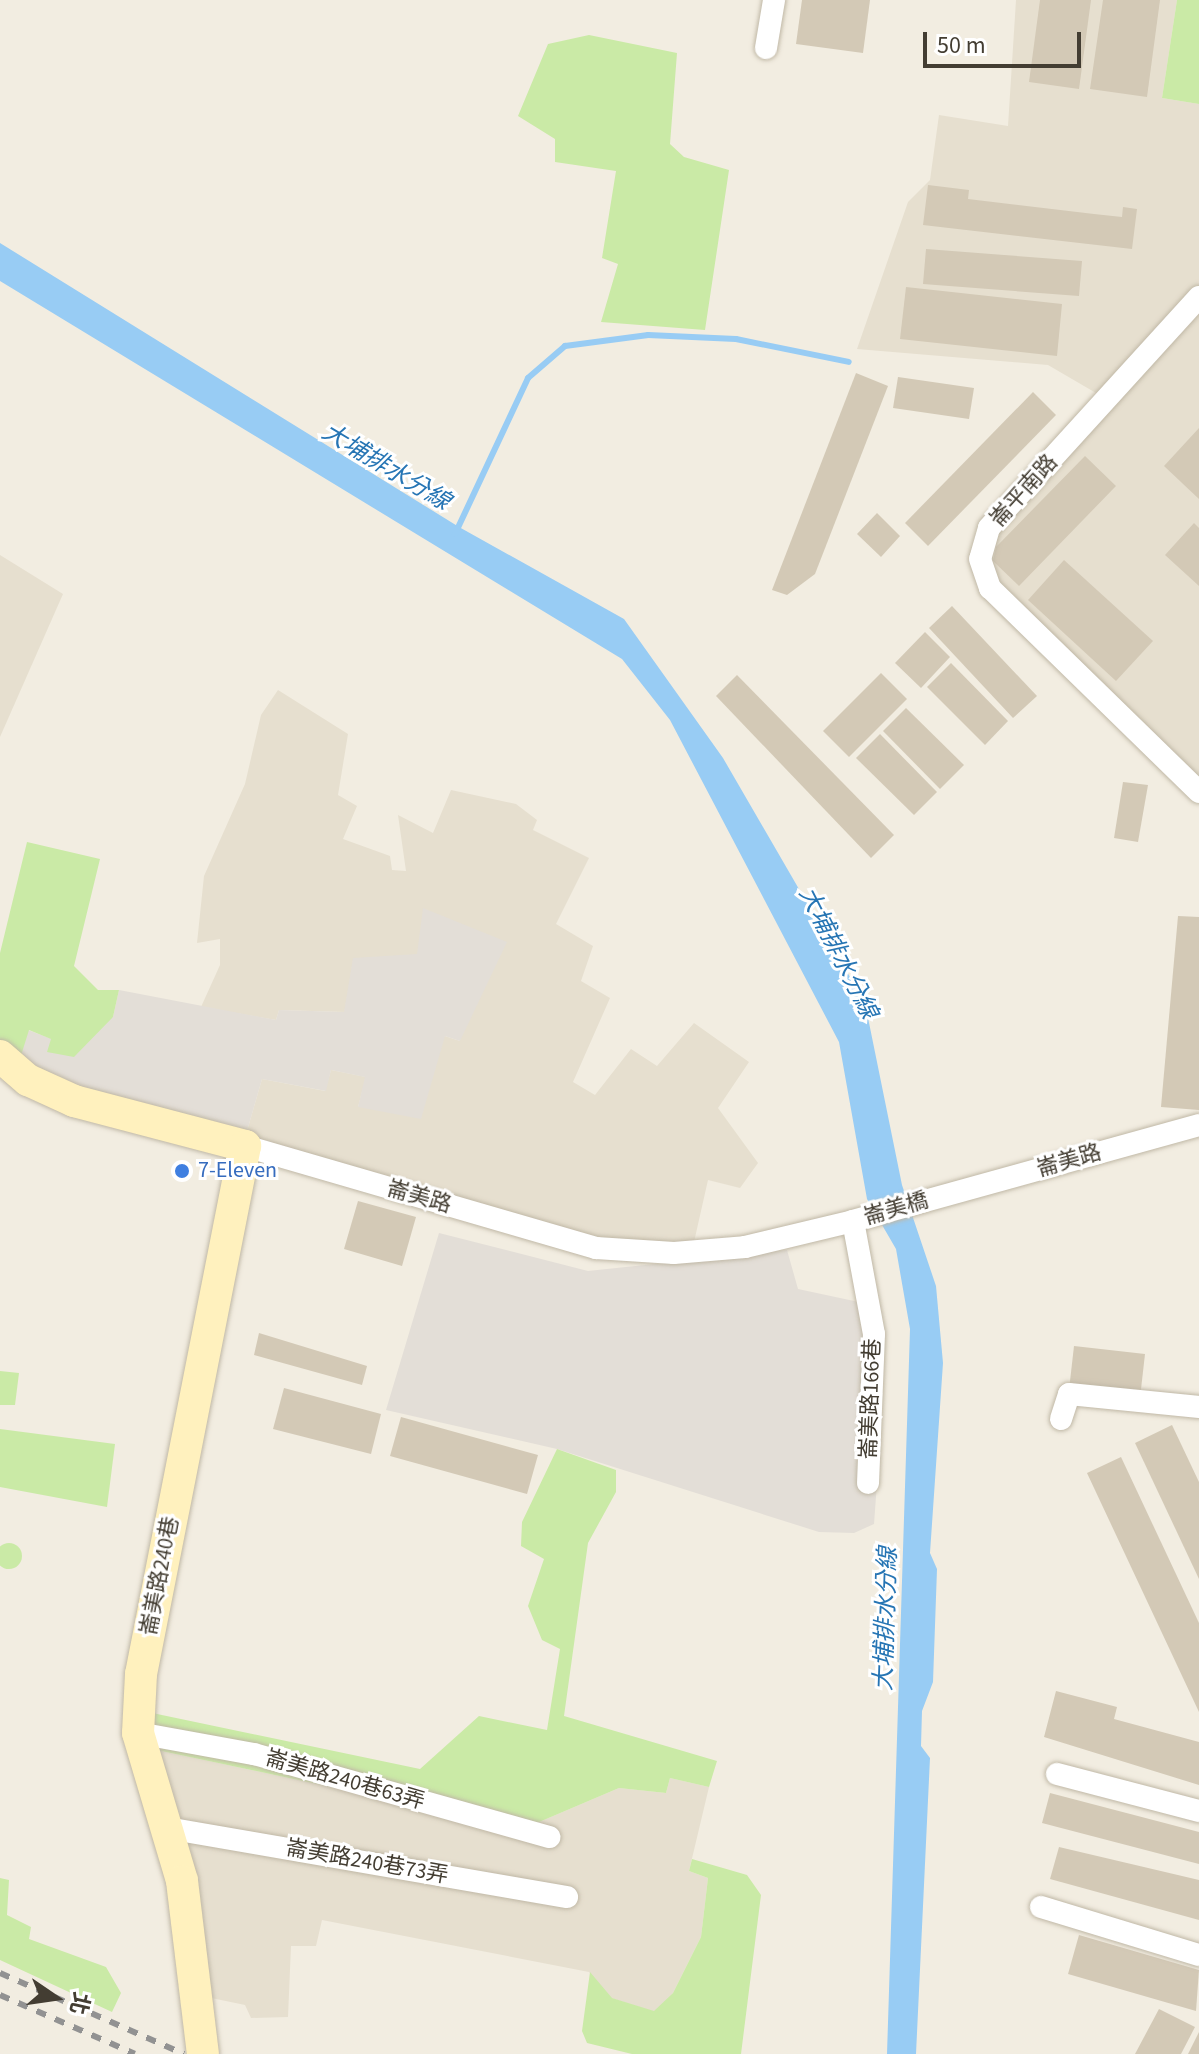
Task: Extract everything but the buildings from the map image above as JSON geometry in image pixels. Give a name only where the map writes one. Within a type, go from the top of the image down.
[{"type":"street","points":[[766,48],[774,0]]},
{"type":"street","name":"崙平南路","points":[[1199,297],[989,528],[980,559],[990,588],[1199,792]]},
{"type":"street","name":"崙美路","points":[[0,1056],[28,1080],[74,1101],[245,1146],[596,1248],[745,1247],[853,1221]]},
{"type":"street","name":"崙美路","points":[[938,1197],[1199,1125]]},
{"type":"street","name":"崙美路240巷","points":[[203,2054],[182,1881],[138,1733],[141,1674],[245,1146]]},
{"type":"street","name":"崙美橋","points":[[853,1221],[938,1197]]},
{"type":"street","name":"崙美路166巷","points":[[853,1221],[874,1334],[868,1483]]},
{"type":"street","points":[[1061,1419],[1069,1394],[1199,1407]]},
{"type":"street","name":"崙美路240巷63弄","points":[[138,1733],[254,1754],[550,1837]]},
{"type":"street","points":[[1057,1774],[1199,1811]]},
{"type":"street","name":"崙美路240巷73弄","points":[[167,1828],[567,1897]]},
{"type":"street","points":[[1041,1907],[1199,1955]]},
{"type":"shaded area","points":[[1016,0],[1177,0],[1162,98],[1199,104],[1199,792],[972,569],[976,543],[1108,400],[1048,365],[857,349],[908,202],[930,180],[939,115],[1008,126]]},
{"type":"shaded area","points":[[0,555],[63,594],[0,737]]},
{"type":"shaded area","points":[[278,690],[348,734],[338,795],[357,806],[343,839],[390,856],[392,870],[406,871],[398,815],[433,833],[451,790],[516,804],[537,820],[533,830],[589,858],[556,924],[593,946],[581,981],[610,998],[573,1082],[595,1095],[631,1049],[657,1066],[694,1023],[749,1062],[718,1108],[758,1163],[740,1188],[708,1180],[694,1242],[592,1246],[241,1152],[262,1079],[325,1091],[331,1070],[366,1077],[358,1107],[445,1036],[460,1041],[418,954],[345,1012],[279,1010],[276,1020],[201,1007],[220,965],[220,939],[197,943],[204,876],[245,784],[261,715]]},
{"type":"shaded area","points":[[423,908],[507,942],[460,1041],[445,1036],[421,1119],[358,1107],[365,1077],[331,1070],[326,1091],[262,1079],[241,1152],[14,1078],[28,1030],[52,1039],[48,1052],[113,1017],[119,990],[276,1020],[279,1010],[344,1012],[353,958],[417,954]]},
{"type":"shaded area","points":[[439,1233],[588,1271],[787,1250],[798,1289],[868,1304],[882,1414],[874,1524],[854,1533],[819,1532],[557,1449],[386,1410]]},
{"type":"shaded area","points":[[133,1745],[525,1828],[619,1788],[666,1793],[670,1778],[709,1787],[689,1871],[708,1878],[701,1937],[673,1993],[655,2012],[611,1998],[589,1972],[322,1920],[316,1946],[291,1946],[288,2017],[251,2018],[245,2005],[197,1995]]},
{"type":"green space","points":[[1177,0],[1199,0],[1199,104],[1162,98]]},
{"type":"green space","points":[[589,35],[677,53],[670,144],[684,157],[729,170],[705,330],[601,322],[618,264],[602,258],[616,171],[555,162],[555,139],[518,116],[548,44]]},
{"type":"green space","points":[[27,842],[100,859],[74,966],[98,990],[119,990],[113,1017],[74,1057],[47,1052],[51,1039],[29,1030],[14,1078],[0,1065],[0,953]]},
{"type":"green space","points":[[0,1371],[19,1373],[15,1405],[0,1405]]},
{"type":"green space","points":[[0,1429],[115,1444],[107,1507],[0,1487]]},
{"type":"green space","points":[[557,1449],[616,1470],[616,1492],[588,1543],[564,1716],[717,1761],[709,1787],[670,1778],[666,1793],[619,1788],[525,1828],[133,1745],[138,1710],[420,1769],[479,1716],[547,1730],[560,1649],[542,1640],[528,1606],[544,1559],[521,1546],[522,1522]]},
{"type":"green space","points":[[9,1543],[18,1547],[22,1556],[18,1565],[9,1569],[0,1565],[-4,1556],[0,1547]]},
{"type":"green space","points":[[692,1859],[747,1875],[761,1895],[741,2054],[632,2054],[587,2043],[582,2031],[590,1972],[612,1998],[654,2011],[673,1993],[701,1937],[708,1878],[689,1871]]},
{"type":"green space","points":[[0,1878],[9,1880],[7,1915],[31,1927],[29,1939],[106,1967],[121,1993],[112,2012],[0,1960]]},
{"type":"water","points":[[0,243],[459,527],[624,619],[723,758],[865,1003],[902,1185],[936,1286],[943,1363],[930,1553],[937,1569],[933,1682],[922,1711],[921,1746],[930,1758],[916,2054],[887,2054],[910,1329],[896,1249],[867,1199],[839,1042],[670,720],[622,659],[0,281]]},
{"type":"waterway","points":[[455,534],[528,378],[565,346],[648,335],[736,339],[849,362]]},
{"type":"railway","points":[[0,1973],[184,2054]]},
{"type":"railway","points":[[0,1995],[135,2054]]},
{"type":"place","name":"7-Eleven","points":[[182,1171]]},
{"type":"water label","name":"大埔排水分線","points":[[386,467]]},
{"type":"water label","name":"大埔排水分線","points":[[838,953]]},
{"type":"water label","name":"大埔排水分線","points":[[886,1619]]}]
